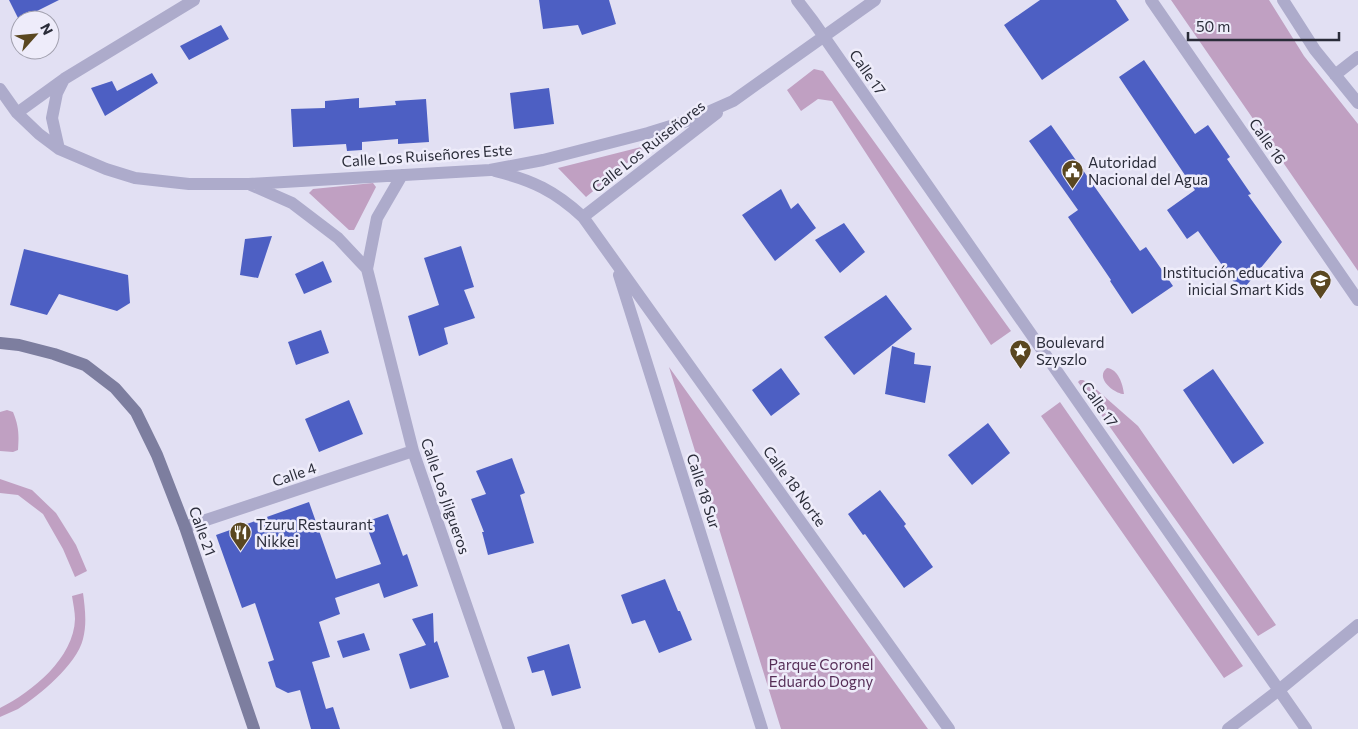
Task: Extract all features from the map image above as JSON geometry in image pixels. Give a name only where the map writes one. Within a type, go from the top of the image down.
[{"type":"street","points":[[17,112],[64,79],[194,0]]},
{"type":"street","name":"Calle 17","points":[[797,0],[1306,729]]},
{"type":"street","name":"Calle Los Ruiseñores Este","points":[[0,89],[17,112],[39,134],[58,149],[106,169],[135,178],[189,184],[249,184],[490,170],[543,160],[648,133],[690,120],[732,101],[876,0]]},
{"type":"street","name":"Calle 16","points":[[1151,0],[1358,300]]},
{"type":"street","points":[[1283,0],[1314,50],[1358,103]]},
{"type":"street","points":[[1335,75],[1358,57]]},
{"type":"street","points":[[58,149],[52,118],[57,93],[64,79]]},
{"type":"street","name":"Calle Los Ruiseñores","points":[[583,217],[732,101]]},
{"type":"street","name":"Calle 18 Norte","points":[[490,170],[520,177],[545,188],[568,203],[583,217],[949,729]]},
{"type":"street","name":"Calle Los Jilgueros","points":[[402,175],[377,218],[366,269],[413,451],[509,729]]},
{"type":"street","name":"Calle Los Jilgueros","points":[[249,184],[292,203],[338,238],[366,269]]},
{"type":"street","name":"Calle 18 Sur","points":[[615,263],[762,729]]},
{"type":"street","name":"Calle 21","points":[[0,343],[19,345],[54,354],[85,365],[115,388],[136,412],[158,455],[185,527],[254,729]]},
{"type":"street","name":"Calle 4","points":[[185,527],[413,451]]},
{"type":"street","points":[[1228,729],[1358,625]]},
{"type":"green space","points":[[1171,0],[1269,0],[1304,56],[1358,124],[1358,271]]},
{"type":"green space","points":[[814,69],[823,71],[1011,331],[991,345],[832,101],[818,99],[801,111],[787,90]]},
{"type":"green space","points":[[649,145],[586,197],[558,168]]},
{"type":"green space","points":[[373,183],[376,187],[354,230],[349,230],[309,193],[313,189]]},
{"type":"green space","name":"Parque Coronel Eduardo Dogny","points":[[669,367],[928,729],[781,729]]},
{"type":"green space","points":[[1107,368],[1117,374],[1124,394],[1111,388],[1104,381],[1103,376]]},
{"type":"green space","points":[[1080,380],[1089,383],[1138,426],[1276,625],[1258,636],[1078,382]]},
{"type":"green space","points":[[1060,402],[1243,666],[1224,678],[1041,416]]},
{"type":"green space","points":[[7,410],[13,412],[18,431],[18,450],[13,452],[0,451],[0,412]]},
{"type":"green space","points":[[0,479],[32,490],[56,513],[76,545],[87,571],[75,577],[63,549],[43,514],[18,495],[0,493]]},
{"type":"green space","points":[[83,593],[85,628],[83,639],[73,659],[36,696],[18,709],[0,717],[0,708],[38,683],[59,660],[73,633],[75,619],[72,596]]},
{"type":"building","points":[[9,0],[59,0],[39,10],[14,10]]},
{"type":"building","points":[[539,0],[609,0],[616,24],[582,35],[578,25],[543,29]]},
{"type":"building","points":[[1040,0],[1116,0],[1129,20],[1042,80],[1004,25]]},
{"type":"building","points":[[221,25],[229,39],[189,60],[180,46]]},
{"type":"building","points":[[1144,60],[1195,134],[1208,125],[1230,157],[1227,159],[1251,194],[1248,195],[1282,242],[1241,292],[1198,231],[1187,239],[1167,210],[1195,190],[1119,77]]},
{"type":"building","points":[[152,73],[158,83],[105,116],[91,88],[112,81],[117,91]]},
{"type":"building","points":[[549,88],[554,124],[514,129],[510,93]]},
{"type":"building","points":[[359,98],[359,108],[396,105],[395,101],[426,99],[429,142],[398,144],[398,139],[362,142],[362,150],[347,151],[346,144],[293,147],[291,109],[325,108],[325,101]]},
{"type":"building","points":[[1051,125],[1140,251],[1146,247],[1173,286],[1132,314],[1068,217],[1078,210],[1029,141]]},
{"type":"building","points":[[781,189],[791,209],[798,203],[816,228],[775,261],[742,215]]},
{"type":"building","points":[[844,223],[865,252],[840,273],[815,240]]},
{"type":"building","points":[[272,236],[258,278],[240,275],[245,239]]},
{"type":"building","points":[[461,246],[474,287],[464,290],[475,318],[444,328],[448,344],[419,356],[408,316],[439,305],[424,258]]},
{"type":"building","points":[[24,249],[128,275],[130,303],[117,311],[59,294],[47,315],[10,305]]},
{"type":"building","points":[[323,261],[332,282],[304,294],[295,274]]},
{"type":"building","points":[[886,295],[912,329],[854,375],[824,337]]},
{"type":"building","points":[[321,330],[329,353],[296,365],[288,342]]},
{"type":"building","points":[[892,346],[915,353],[914,364],[931,366],[925,403],[885,394]]},
{"type":"building","points":[[781,368],[800,394],[771,416],[752,390]]},
{"type":"building","points":[[1213,369],[1264,443],[1233,464],[1183,390]]},
{"type":"building","points":[[349,400],[363,434],[319,452],[305,419]]},
{"type":"building","points":[[988,423],[1010,453],[972,485],[948,455]]},
{"type":"building","points":[[512,458],[525,493],[520,495],[534,543],[488,555],[482,532],[484,532],[471,499],[486,494],[476,471]]},
{"type":"building","points":[[880,490],[906,524],[904,526],[933,567],[904,588],[848,514]]},
{"type":"building","points":[[309,502],[336,579],[381,564],[365,522],[388,514],[403,556],[407,554],[418,586],[384,598],[379,583],[335,598],[340,614],[319,622],[330,657],[312,662],[326,709],[333,707],[340,729],[311,729],[300,690],[288,693],[276,687],[268,662],[274,660],[255,603],[242,608],[216,535]]},
{"type":"building","points":[[665,579],[692,640],[659,653],[645,620],[632,624],[621,595]]},
{"type":"building","points":[[433,613],[434,643],[437,641],[449,677],[410,689],[399,654],[426,645],[412,619]]},
{"type":"building","points":[[364,633],[370,650],[343,658],[337,641]]},
{"type":"building","points":[[569,644],[581,688],[552,696],[544,670],[532,673],[527,657]]},
{"type":"place","name":"Autoridad Nacional del Agua","points":[[1072,190]]},
{"type":"place","name":"Institución educativa inicial Smart Kids","points":[[1320,300]]},
{"type":"place","name":"Boulevard Szyszlo","points":[[1020,370]]},
{"type":"place","name":"Tzuru Restaurant Nikkei","points":[[240,552]]}]
